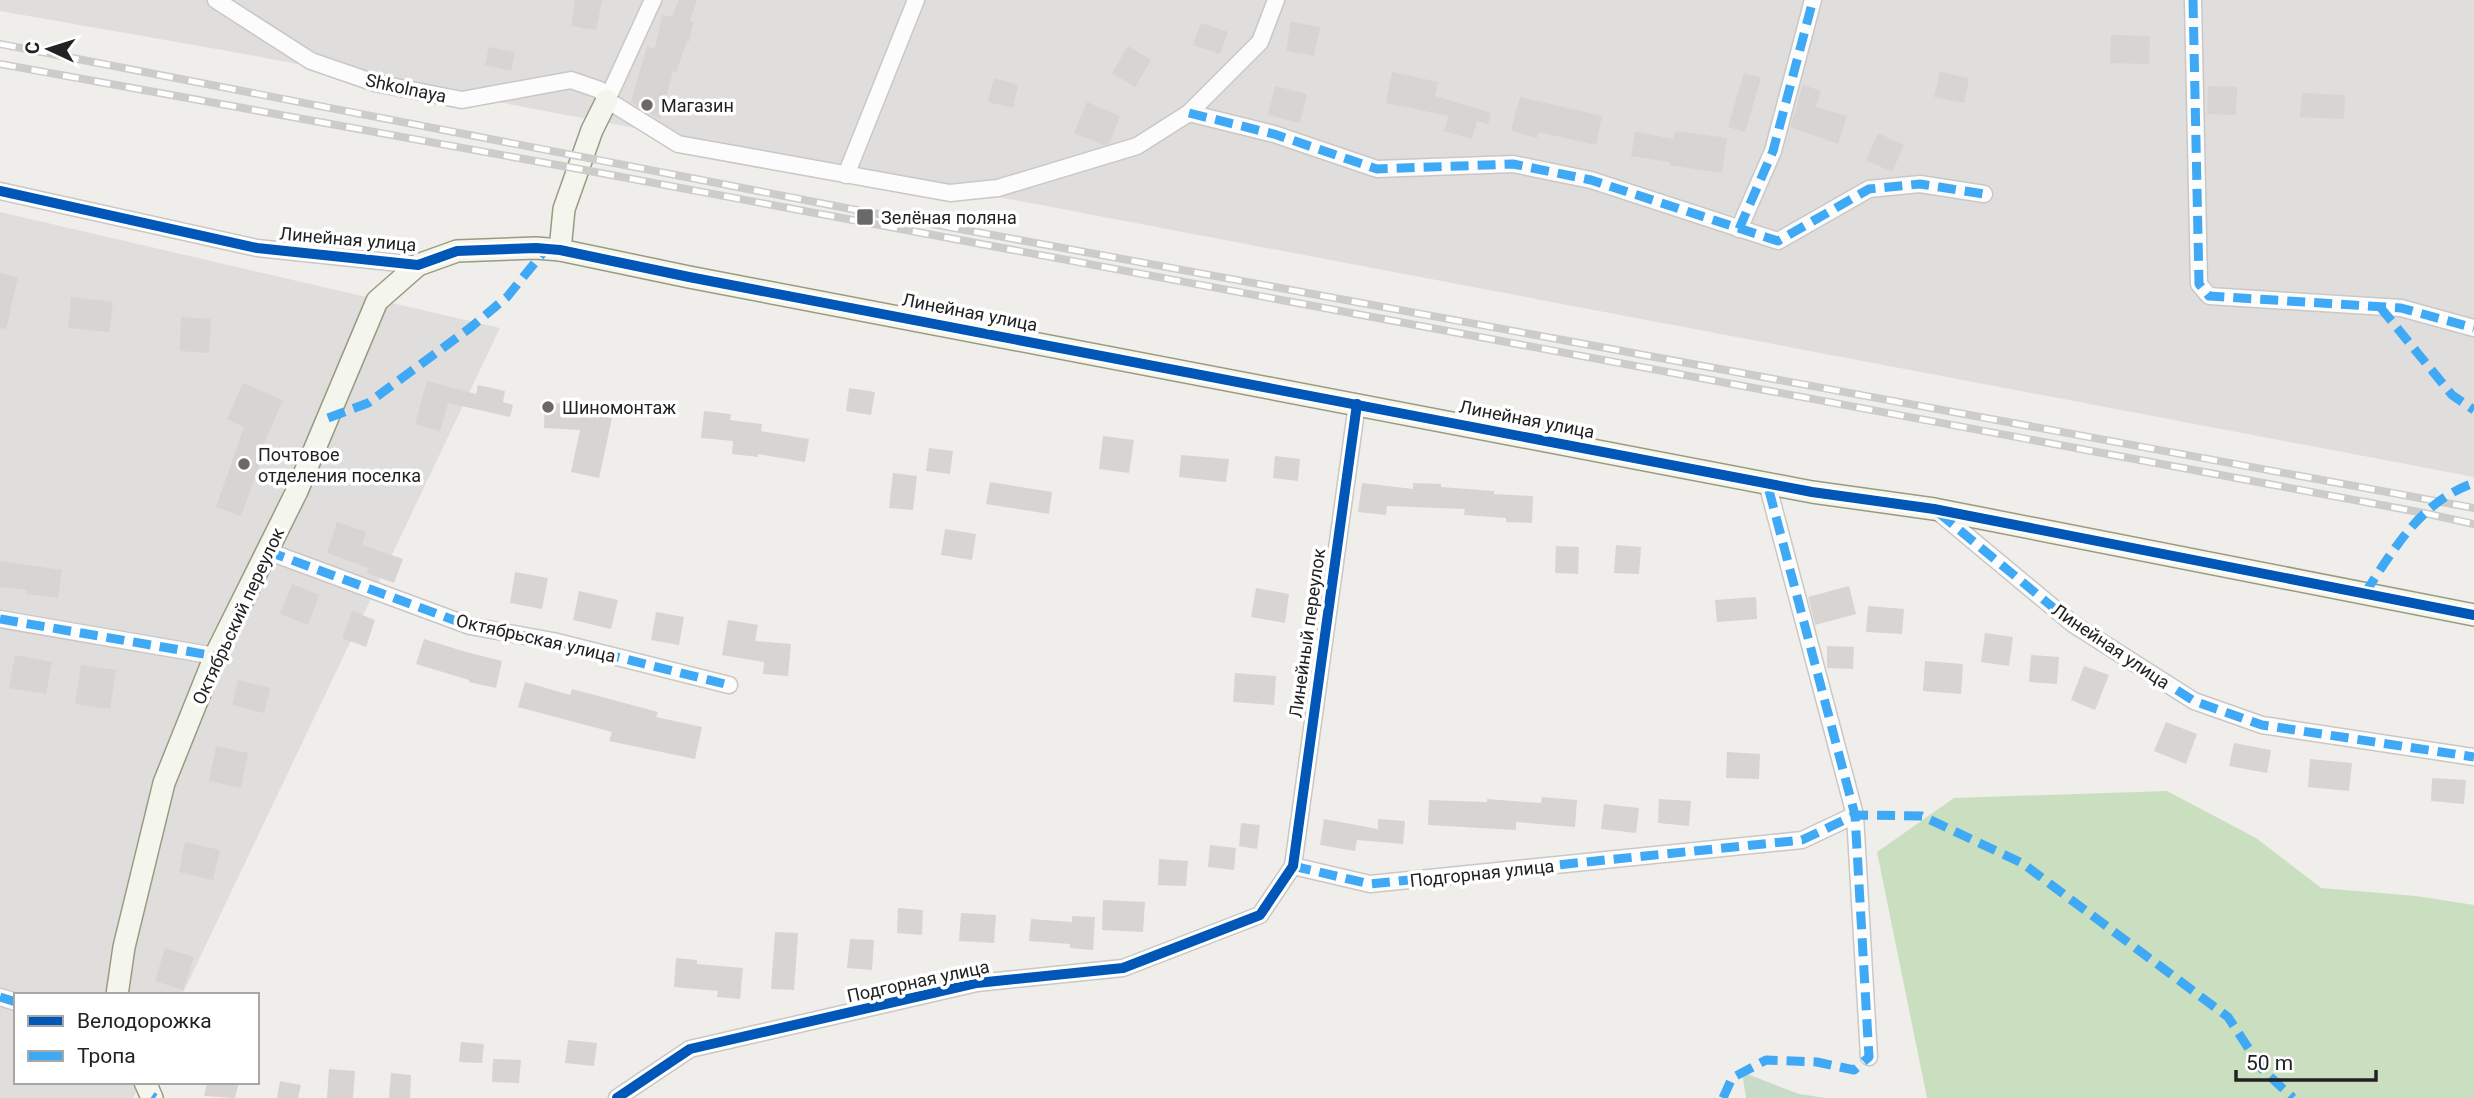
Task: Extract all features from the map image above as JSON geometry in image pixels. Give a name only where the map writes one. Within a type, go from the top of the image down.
[{"type":"street","name":"Shkolnaya","points":[[216,0],[311,61],[375,83],[462,100],[571,80],[600,90],[607,100],[678,144],[950,193],[998,188],[1137,146],[1189,113],[1260,42],[1276,0]]},
{"type":"street","points":[[560,250],[564,209],[592,130],[653,0]]},
{"type":"street","points":[[846,175],[916,0]]},
{"type":"street","points":[[1739,229],[1773,151],[1812,0]]},
{"type":"street","points":[[2193,0],[2199,284],[2209,296],[2401,309],[2474,328]]},
{"type":"street","points":[[1189,113],[1274,134],[1377,169],[1513,164],[1591,180],[1778,241],[1869,189],[1920,184],[1984,194]]},
{"type":"street","name":"Линейная улица","points":[[0,191],[257,248],[418,265],[457,251],[536,248],[560,250],[1812,492],[1934,509],[2073,624],[2194,701],[2262,725],[2474,757]]},
{"type":"street","name":"Октябрьский переулок","points":[[117,993],[124,947],[164,783],[215,656],[297,492],[376,301],[418,265]]},
{"type":"street","name":"Линейный переулок","points":[[1293,866],[1357,404]]},
{"type":"street","points":[[1767,483],[1855,816],[1869,1057]]},
{"type":"street","points":[[1934,509],[2474,615]]},
{"type":"street","name":"Октябрьская улица","points":[[267,551],[470,626],[553,641],[729,685]]},
{"type":"street","points":[[0,619],[215,656]]},
{"type":"street","name":"Подгорная улица","points":[[617,1098],[690,1049],[977,984],[1123,968],[1260,915],[1293,866],[1370,884],[1802,840],[1855,816]]},
{"type":"shaded area","points":[[0,0],[2474,0],[2474,477],[245,54],[0,11]]},
{"type":"shaded area","points":[[0,212],[500,328],[183,993],[14,993],[14,1084],[140,1084],[133,1098],[0,1098]]},
{"type":"green space","points":[[2167,791],[2256,838],[2321,888],[2416,896],[2474,905],[2474,1098],[1927,1098],[1877,852],[1954,798]]},
{"type":"green space","points":[[1742,1072],[1799,1094],[1826,1098],[1746,1098]]},
{"type":"building","points":[[575,0],[602,0],[596,30],[571,26]]},
{"type":"building","points":[[679,0],[697,0],[690,21],[693,22],[689,42],[687,41],[676,72],[673,71],[660,119],[631,102],[647,46],[655,49],[662,15],[672,17]]},
{"type":"building","points":[[1291,22],[1320,27],[1314,56],[1286,51]]},
{"type":"building","points":[[1201,23],[1228,32],[1220,54],[1193,45]]},
{"type":"building","points":[[2111,35],[2150,36],[2149,64],[2110,63]]},
{"type":"building","points":[[1128,46],[1151,60],[1135,87],[1112,73]]},
{"type":"building","points":[[489,47],[515,52],[511,71],[485,65]]},
{"type":"building","points":[[1392,72],[1438,82],[1435,96],[1491,113],[1488,124],[1477,121],[1472,139],[1444,131],[1449,116],[1386,103]]},
{"type":"building","points":[[1940,72],[1969,78],[1964,103],[1934,97]]},
{"type":"building","points":[[1744,73],[1761,78],[1745,132],[1728,127]]},
{"type":"building","points":[[994,78],[1018,85],[1013,108],[988,102]]},
{"type":"building","points":[[1803,85],[1821,91],[1816,107],[1847,116],[1838,144],[1790,127]]},
{"type":"building","points":[[1275,86],[1307,94],[1300,123],[1268,115]]},
{"type":"building","points":[[2208,86],[2237,87],[2236,115],[2207,114]]},
{"type":"building","points":[[2302,93],[2345,95],[2344,119],[2300,117]]},
{"type":"building","points":[[1520,97],[1602,116],[1596,145],[1539,132],[1537,138],[1511,131]]},
{"type":"building","points":[[1087,102],[1120,116],[1109,144],[1103,145],[1074,133]]},
{"type":"building","points":[[1675,131],[1727,138],[1722,173],[1631,156],[1635,132],[1674,139]]},
{"type":"building","points":[[1878,133],[1904,145],[1892,172],[1866,160]]},
{"type":"building","points":[[0,273],[18,277],[6,329],[0,328]]},
{"type":"building","points":[[71,297],[113,302],[109,332],[68,328]]},
{"type":"building","points":[[181,317],[211,319],[209,353],[180,351]]},
{"type":"building","points":[[427,381],[476,394],[478,385],[505,391],[503,402],[513,405],[510,417],[448,403],[440,431],[415,424]]},
{"type":"building","points":[[243,383],[283,400],[258,457],[262,458],[241,516],[216,507],[244,427],[227,419]]},
{"type":"building","points":[[849,388],[875,392],[871,415],[846,411]]},
{"type":"building","points":[[545,403],[567,404],[567,409],[612,418],[599,478],[571,472],[580,430],[544,428]]},
{"type":"building","points":[[704,411],[731,414],[730,420],[762,424],[761,431],[809,439],[805,462],[758,454],[758,457],[732,454],[733,441],[701,438]]},
{"type":"building","points":[[1103,436],[1134,440],[1129,473],[1099,469]]},
{"type":"building","points":[[929,448],[953,451],[950,474],[926,471]]},
{"type":"building","points":[[1181,455],[1229,459],[1226,482],[1179,477]]},
{"type":"building","points":[[1275,456],[1300,459],[1298,481],[1273,478]]},
{"type":"building","points":[[893,473],[917,476],[913,510],[889,508]]},
{"type":"building","points":[[990,482],[1052,492],[1049,514],[986,504]]},
{"type":"building","points":[[1362,483],[1413,489],[1413,483],[1441,484],[1441,487],[1494,491],[1494,494],[1533,496],[1532,523],[1464,515],[1465,509],[1387,506],[1386,515],[1358,512]]},
{"type":"building","points":[[337,522],[366,532],[362,545],[403,559],[394,583],[367,573],[369,568],[327,553]]},
{"type":"building","points":[[945,529],[976,534],[972,560],[941,555]]},
{"type":"building","points":[[1616,545],[1641,547],[1639,574],[1614,573]]},
{"type":"building","points":[[1556,546],[1579,547],[1578,574],[1555,573]]},
{"type":"building","points":[[0,561],[62,570],[58,598],[0,587]]},
{"type":"building","points":[[515,572],[548,578],[542,609],[510,603]]},
{"type":"building","points":[[292,584],[319,595],[308,625],[280,614]]},
{"type":"building","points":[[1849,586],[1856,614],[1815,625],[1808,597]]},
{"type":"building","points":[[1256,588],[1289,594],[1285,623],[1251,617]]},
{"type":"building","points":[[579,591],[618,600],[611,629],[573,620]]},
{"type":"building","points":[[1756,597],[1757,619],[1717,622],[1715,600]]},
{"type":"building","points":[[1868,606],[1904,609],[1902,634],[1866,632]]},
{"type":"building","points":[[352,611],[375,620],[366,647],[342,638]]},
{"type":"building","points":[[656,612],[684,617],[679,645],[651,640]]},
{"type":"building","points":[[728,620],[758,625],[755,641],[791,644],[788,676],[763,674],[764,662],[722,655]]},
{"type":"building","points":[[1985,633],[2013,637],[2009,666],[1981,662]]},
{"type":"building","points":[[424,639],[502,661],[496,688],[416,664]]},
{"type":"building","points":[[1827,646],[1854,647],[1853,669],[1827,668]]},
{"type":"building","points":[[15,655],[52,662],[46,694],[9,688]]},
{"type":"building","points":[[2031,655],[2059,657],[2057,684],[2029,682]]},
{"type":"building","points":[[1925,661],[1963,664],[1961,694],[1923,691]]},
{"type":"building","points":[[81,665],[116,670],[110,709],[75,704]]},
{"type":"building","points":[[2084,666],[2109,675],[2095,710],[2071,700]]},
{"type":"building","points":[[1235,673],[1276,676],[1274,705],[1233,702]]},
{"type":"building","points":[[238,680],[270,688],[264,713],[232,705]]},
{"type":"building","points":[[525,682],[570,695],[572,689],[658,712],[656,717],[702,727],[695,759],[609,741],[612,732],[518,707]]},
{"type":"building","points":[[2166,722],[2197,734],[2186,764],[2154,751]]},
{"type":"building","points":[[2234,743],[2271,750],[2267,773],[2229,766]]},
{"type":"building","points":[[216,746],[248,753],[241,788],[209,781]]},
{"type":"building","points":[[1727,752],[1760,754],[1759,779],[1726,778]]},
{"type":"building","points":[[2310,759],[2352,763],[2349,791],[2308,787]]},
{"type":"building","points":[[2432,778],[2466,780],[2464,804],[2431,801]]},
{"type":"building","points":[[1542,797],[1577,800],[1575,827],[1516,822],[1516,830],[1428,825],[1429,800],[1487,802],[1487,799],[1541,803]]},
{"type":"building","points":[[1659,799],[1691,801],[1689,826],[1658,823]]},
{"type":"building","points":[[1604,804],[1639,808],[1636,833],[1601,829]]},
{"type":"building","points":[[1324,819],[1378,829],[1378,819],[1405,821],[1403,844],[1357,840],[1355,851],[1320,845]]},
{"type":"building","points":[[1241,823],[1260,825],[1257,849],[1239,846]]},
{"type":"building","points":[[185,842],[220,850],[213,880],[179,872]]},
{"type":"building","points":[[1210,845],[1236,848],[1234,870],[1208,867]]},
{"type":"building","points":[[1159,859],[1188,861],[1186,886],[1158,885]]},
{"type":"building","points":[[1103,900],[1145,902],[1143,932],[1102,930]]},
{"type":"building","points":[[898,908],[923,910],[922,935],[897,933]]},
{"type":"building","points":[[961,913],[996,915],[994,943],[959,941]]},
{"type":"building","points":[[1072,916],[1095,917],[1093,950],[1070,948],[1070,944],[1029,941],[1031,919],[1072,922]]},
{"type":"building","points":[[775,932],[798,933],[794,990],[771,989]]},
{"type":"building","points":[[850,939],[874,940],[872,970],[847,968]]},
{"type":"building","points":[[165,948],[194,957],[183,990],[155,981]]},
{"type":"building","points":[[676,958],[697,960],[697,964],[743,968],[740,999],[717,997],[718,991],[674,987]]},
{"type":"building","points":[[568,1040],[597,1043],[594,1066],[565,1063]]},
{"type":"building","points":[[461,1042],[484,1044],[482,1063],[459,1062]]},
{"type":"building","points":[[493,1059],[521,1060],[519,1083],[492,1082]]},
{"type":"building","points":[[329,1069],[355,1071],[353,1098],[327,1098]]},
{"type":"building","points":[[391,1073],[411,1075],[410,1098],[389,1098]]},
{"type":"building","points":[[280,1081],[301,1085],[298,1098],[277,1098]]},
{"type":"building","points":[[207,1084],[238,1084],[235,1098],[204,1096]]},
{"type":"railway","points":[[0,44],[846,208],[2474,508]]},
{"type":"railway","points":[[0,64],[579,169],[2474,524]]},
{"type":"marked path","points":[[1739,229],[1773,151],[1813,0]]},
{"type":"marked path","points":[[2193,0],[2199,284],[2209,296],[2401,308],[2474,328]]},
{"type":"marked path","points":[[1189,113],[1274,134],[1377,169],[1513,164],[1591,180],[1778,241],[1869,189],[1920,184],[1984,194]]},
{"type":"marked path","points":[[328,418],[368,403],[470,328],[507,297],[546,249]]},
{"type":"marked path","points":[[2380,307],[2452,395],[2474,410]]},
{"type":"marked path","points":[[1723,1098],[1732,1078],[1766,1060],[1817,1062],[1854,1070],[1869,1057],[1855,815],[1767,483]]},
{"type":"marked path","points":[[2365,593],[2410,528],[2439,502],[2474,483]]},
{"type":"marked path","points":[[1939,513],[2073,624],[2194,701],[2262,725],[2474,757]]},
{"type":"marked path","points":[[267,551],[470,626],[553,641],[729,685]]},
{"type":"marked path","points":[[0,619],[215,656]]},
{"type":"marked path","points":[[1293,866],[1370,884],[1802,840],[1855,815],[1922,816],[2022,863],[2228,1017],[2262,1069],[2293,1098]]},
{"type":"marked path","points":[[0,997],[14,1001]]},
{"type":"cycle path","points":[[0,191],[257,248],[418,265],[457,251],[536,248],[560,250],[1812,492],[1934,509],[2474,615]]},
{"type":"cycle path","points":[[617,1098],[690,1049],[977,983],[1123,968],[1260,915],[1293,866],[1357,404]]},
{"type":"place","name":"Магазин","points":[[647,105]]},
{"type":"place","name":"Зелёная поляна","points":[[865,217]]},
{"type":"place","name":"Шиномонтаж","points":[[548,407]]},
{"type":"place","name":"Почтовое отделения поселка","points":[[244,464]]}]
